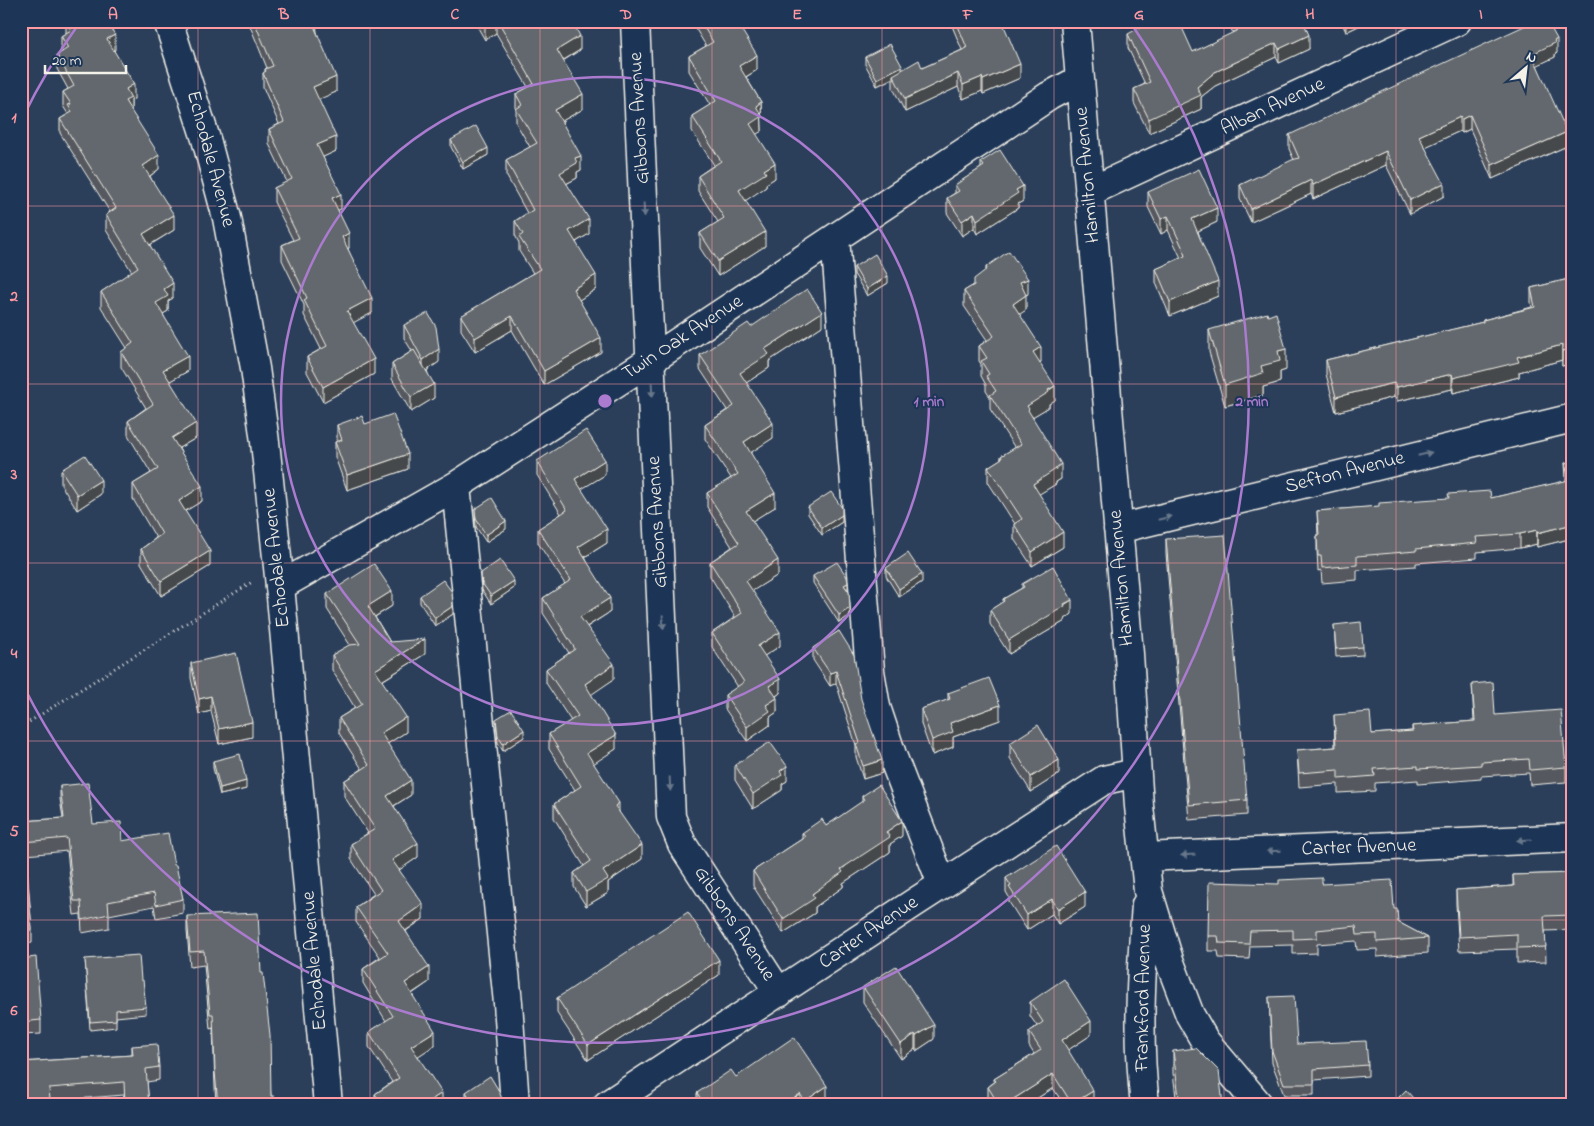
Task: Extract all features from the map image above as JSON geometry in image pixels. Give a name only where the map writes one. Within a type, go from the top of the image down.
[{"type":"street","name":"Echodale Avenue","points":[[168,21],[206,139],[229,227],[256,368],[279,576],[328,1105]]},
{"type":"street","name":"Gibbons Avenue","points":[[635,21],[671,817],[682,844],[779,993]]},
{"type":"street","name":"Hamilton Avenue","points":[[1075,21],[1118,529],[1136,773],[1148,891],[1169,960],[1190,1015],[1205,1041],[1259,1105]]},
{"type":"street","name":"Alban Avenue","points":[[1089,192],[1457,21]]},
{"type":"street","name":"Twin Oak Avenue","points":[[279,576],[456,486],[651,360],[1049,96],[1079,80]]},
{"type":"street","points":[[835,238],[870,671],[876,707],[892,755],[942,884]]},
{"type":"street","name":"Sefton Avenue","points":[[1118,529],[1573,418]]},
{"type":"street","points":[[456,486],[508,1004],[515,1105]]},
{"type":"street","name":"Carter Avenue","points":[[607,1105],[942,884],[1104,780],[1136,773]]},
{"type":"street","name":"Carter Avenue","points":[[1145,857],[1573,838]]},
{"type":"street","name":"Frankford Avenue","points":[[1145,1105],[1140,1033],[1141,968],[1148,891]]},
{"type":"path","points":[[21,727],[279,576]]},
{"type":"building","points":[[107,21],[115,35],[107,39],[134,84],[126,89],[131,98],[125,101],[159,155],[143,166],[174,215],[143,234],[173,283],[164,289],[168,296],[156,303],[188,356],[163,370],[196,423],[172,438],[202,486],[179,501],[210,551],[161,581],[141,549],[162,534],[133,484],[158,469],[128,421],[153,404],[121,352],[133,343],[101,292],[138,267],[106,215],[116,208],[60,119],[72,112],[68,105],[71,104],[63,92],[74,86],[57,55],[68,48],[61,36],[71,30],[66,22]]},
{"type":"building","points":[[254,21],[316,21],[317,25],[314,26],[336,77],[313,87],[336,137],[317,145],[341,194],[332,198],[349,233],[342,237],[372,298],[347,311],[374,359],[323,387],[307,357],[327,346],[304,300],[307,298],[282,245],[299,238],[274,188],[292,179],[269,129],[284,122],[263,73],[266,71],[265,69],[273,66]]},
{"type":"building","points":[[483,21],[491,21],[485,25]]},
{"type":"building","points":[[498,21],[572,21],[580,36],[557,50],[583,94],[555,110],[581,156],[575,158],[577,163],[560,173],[589,219],[569,231],[596,275],[573,289],[601,338],[544,371],[512,316],[475,338],[461,316],[540,269],[519,237],[523,234],[515,221],[533,210],[506,160],[537,143],[516,109],[522,105],[516,94],[534,84]]},
{"type":"building","points":[[700,21],[736,21],[757,55],[739,66],[761,102],[756,106],[762,116],[750,124],[775,163],[764,170],[766,173],[739,190],[765,232],[718,261],[700,233],[724,218],[698,176],[721,161],[692,116],[716,101],[689,56],[713,42]]},
{"type":"building","points":[[956,21],[1002,21],[1020,64],[983,80],[982,77],[963,85],[958,73],[905,99],[893,75],[919,60],[922,68],[967,48]]},
{"type":"building","points":[[1152,21],[1179,21],[1193,52],[1238,30],[1234,21],[1303,21],[1309,35],[1279,49],[1276,43],[1215,72],[1197,87],[1201,95],[1149,119],[1134,89],[1150,82],[1128,34]]},
{"type":"building","points":[[1535,21],[1547,21],[1557,39],[1554,41],[1555,43],[1532,54],[1567,132],[1492,165],[1470,115],[1462,119],[1460,117],[1419,136],[1444,183],[1410,200],[1386,151],[1313,185],[1311,180],[1251,209],[1240,185],[1299,158],[1289,135]]},
{"type":"building","points":[[890,44],[902,66],[877,79],[865,57]]},
{"type":"building","points":[[476,126],[488,148],[463,162],[451,140]]},
{"type":"building","points":[[1000,150],[1023,186],[1016,190],[1018,193],[977,220],[974,213],[962,221],[947,198],[959,191],[955,185],[984,166],[981,162]]},
{"type":"building","points":[[1199,169],[1217,208],[1192,219],[1218,281],[1170,302],[1156,269],[1185,256],[1185,253],[1168,216],[1161,219],[1148,192]]},
{"type":"building","points":[[1009,251],[1028,279],[1020,282],[1026,295],[1013,304],[1041,347],[1033,352],[1055,386],[1027,406],[1061,464],[1033,484],[1063,532],[1032,552],[1014,524],[1022,519],[988,467],[1002,458],[1001,456],[1021,444],[990,395],[996,391],[986,376],[989,374],[981,361],[987,358],[979,346],[994,336],[964,291],[974,285],[974,279],[987,269],[986,267]]},
{"type":"building","points":[[875,254],[888,276],[867,289],[854,267]]},
{"type":"building","points":[[1573,278],[1573,349],[1562,351],[1562,345],[1517,357],[1519,362],[1453,378],[1452,374],[1397,387],[1394,383],[1336,397],[1326,360],[1483,322],[1483,320],[1535,307],[1531,288]]},
{"type":"building","points":[[807,289],[822,312],[765,349],[769,354],[740,373],[773,423],[744,442],[775,493],[746,511],[778,560],[746,581],[780,632],[758,646],[780,679],[769,686],[777,698],[766,705],[770,711],[747,727],[725,695],[744,682],[712,633],[742,613],[710,562],[739,543],[707,493],[738,474],[705,425],[734,406],[700,355],[748,323],[751,327]]},
{"type":"building","points":[[428,313],[436,327],[439,349],[423,360],[404,325]]},
{"type":"building","points":[[1267,313],[1268,316],[1276,313],[1286,349],[1278,351],[1280,361],[1261,366],[1263,373],[1225,385],[1209,330]]},
{"type":"building","points":[[414,350],[434,384],[411,397],[392,364]]},
{"type":"building","points":[[393,414],[408,454],[347,475],[335,442],[342,440],[337,425],[362,416],[365,424]]},
{"type":"building","points":[[586,430],[605,460],[575,479],[607,529],[578,547],[610,598],[580,617],[614,664],[585,684],[616,735],[587,753],[619,803],[615,806],[642,845],[603,871],[608,879],[586,892],[574,873],[591,861],[554,804],[581,786],[549,734],[578,716],[546,669],[575,649],[543,598],[571,580],[538,529],[567,510],[537,461]]},
{"type":"building","points":[[85,455],[101,480],[77,495],[61,470]]},
{"type":"building","points":[[1573,461],[1573,524],[1537,533],[1537,530],[1520,534],[1476,537],[1477,543],[1357,556],[1357,565],[1322,568],[1321,556],[1318,556],[1317,511],[1379,506],[1379,503],[1449,498],[1448,494],[1490,491],[1491,498],[1569,480],[1565,463]]},
{"type":"building","points":[[831,492],[842,508],[842,515],[822,528],[808,507]]},
{"type":"building","points":[[492,498],[506,521],[486,535],[476,519],[475,509]]},
{"type":"building","points":[[1225,535],[1247,800],[1189,805],[1166,539]]},
{"type":"building","points":[[908,553],[922,574],[899,589],[886,568]]},
{"type":"building","points":[[500,560],[514,581],[491,596],[482,583],[481,573]]},
{"type":"building","points":[[837,562],[847,577],[848,583],[844,585],[849,592],[850,608],[839,615],[813,576]]},
{"type":"building","points":[[374,564],[392,591],[368,606],[390,642],[425,639],[375,670],[406,717],[381,733],[411,780],[387,796],[418,843],[392,860],[423,904],[399,921],[429,967],[405,983],[435,1031],[411,1046],[442,1093],[423,1105],[382,1105],[375,1094],[399,1078],[369,1032],[393,1016],[363,969],[388,953],[356,907],[381,890],[351,844],[375,829],[344,781],[369,765],[339,718],[362,704],[332,655],[349,645],[360,644],[327,594]]},
{"type":"building","points":[[1053,566],[1072,600],[1009,640],[990,610],[1004,601],[1003,599],[1024,587],[1022,584]]},
{"type":"building","points":[[443,580],[452,592],[453,606],[435,618],[420,596]]},
{"type":"building","points":[[1361,622],[1363,647],[1336,649],[1334,625]]},
{"type":"building","points":[[839,631],[854,655],[861,699],[882,760],[863,766],[856,744],[860,743],[836,671],[830,673],[813,648]]},
{"type":"building","points":[[236,653],[252,722],[219,729],[211,696],[199,699],[191,663]]},
{"type":"building","points":[[989,678],[1000,705],[950,723],[953,732],[932,740],[921,709],[950,699],[948,693]]},
{"type":"building","points":[[1493,682],[1495,715],[1561,710],[1566,767],[1530,770],[1529,759],[1481,762],[1481,765],[1418,769],[1418,766],[1374,769],[1375,776],[1338,779],[1338,770],[1299,773],[1297,750],[1336,747],[1334,715],[1370,712],[1372,734],[1413,731],[1412,726],[1475,721],[1472,684]]},
{"type":"building","points":[[511,710],[524,730],[503,744],[498,736],[496,719]]},
{"type":"building","points":[[1038,725],[1059,760],[1031,777],[1010,743]]},
{"type":"building","points":[[770,742],[787,766],[780,771],[782,775],[753,794],[735,765]]},
{"type":"building","points":[[240,754],[246,781],[220,788],[213,761]]},
{"type":"building","points":[[88,783],[93,824],[121,822],[122,841],[168,833],[183,899],[156,905],[154,893],[108,902],[109,914],[82,920],[81,901],[74,901],[67,838],[24,842],[32,930],[21,932],[21,813],[23,821],[64,818],[60,786]]},
{"type":"building","points":[[879,785],[902,821],[886,832],[890,837],[841,869],[843,872],[812,894],[815,898],[783,919],[753,871],[805,837],[802,833],[822,819],[826,826],[864,800],[862,796]]},
{"type":"building","points":[[1056,846],[1085,892],[1058,909],[1052,899],[1027,915],[1009,887],[1011,886],[1006,878]]},
{"type":"building","points":[[1573,873],[1573,915],[1544,916],[1546,947],[1517,948],[1517,934],[1459,937],[1456,890],[1514,886],[1513,875]]},
{"type":"building","points":[[1322,878],[1322,884],[1392,880],[1394,909],[1397,909],[1398,922],[1428,938],[1377,942],[1377,934],[1357,935],[1356,926],[1317,930],[1317,938],[1293,939],[1293,930],[1250,931],[1249,944],[1219,943],[1218,936],[1208,936],[1209,882],[1279,884],[1279,880]]},
{"type":"building","points":[[688,912],[719,960],[588,1045],[557,998]]},
{"type":"building","points":[[258,913],[261,973],[263,973],[270,1035],[271,1096],[274,1096],[274,1105],[218,1105],[213,1014],[210,1014],[204,951],[190,952],[187,916]]},
{"type":"building","points":[[139,955],[146,1007],[116,1010],[116,1020],[90,1022],[85,959]]},
{"type":"building","points":[[36,957],[41,1020],[21,1022],[21,959]]},
{"type":"building","points":[[896,966],[934,1025],[916,1036],[915,1034],[901,1044],[863,987]]},
{"type":"building","points":[[1064,979],[1091,1021],[1062,1040],[1093,1091],[1072,1104],[1053,1074],[1004,1105],[999,1105],[988,1087],[996,1081],[994,1079],[1041,1050],[1029,1032],[1043,1022],[1030,1002]]},
{"type":"building","points":[[1570,982],[1573,982],[1572,1006]]},
{"type":"building","points":[[1294,996],[1297,1044],[1366,1041],[1368,1065],[1314,1069],[1314,1084],[1284,1084],[1272,1051],[1269,997]]},
{"type":"building","points":[[794,1037],[827,1086],[805,1101],[800,1094],[785,1105],[705,1105],[697,1093],[731,1070],[736,1077]]},
{"type":"building","points":[[157,1044],[159,1067],[146,1069],[149,1105],[125,1105],[124,1082],[49,1088],[49,1105],[21,1105],[21,1062],[133,1055],[132,1046]]},
{"type":"building","points":[[1196,1048],[1219,1071],[1223,1105],[1180,1105],[1173,1051]]},
{"type":"building","points":[[490,1076],[502,1099],[507,1103],[504,1105],[474,1105],[466,1092]]},
{"type":"building","points":[[1406,1090],[1419,1105],[1391,1105]]}]
